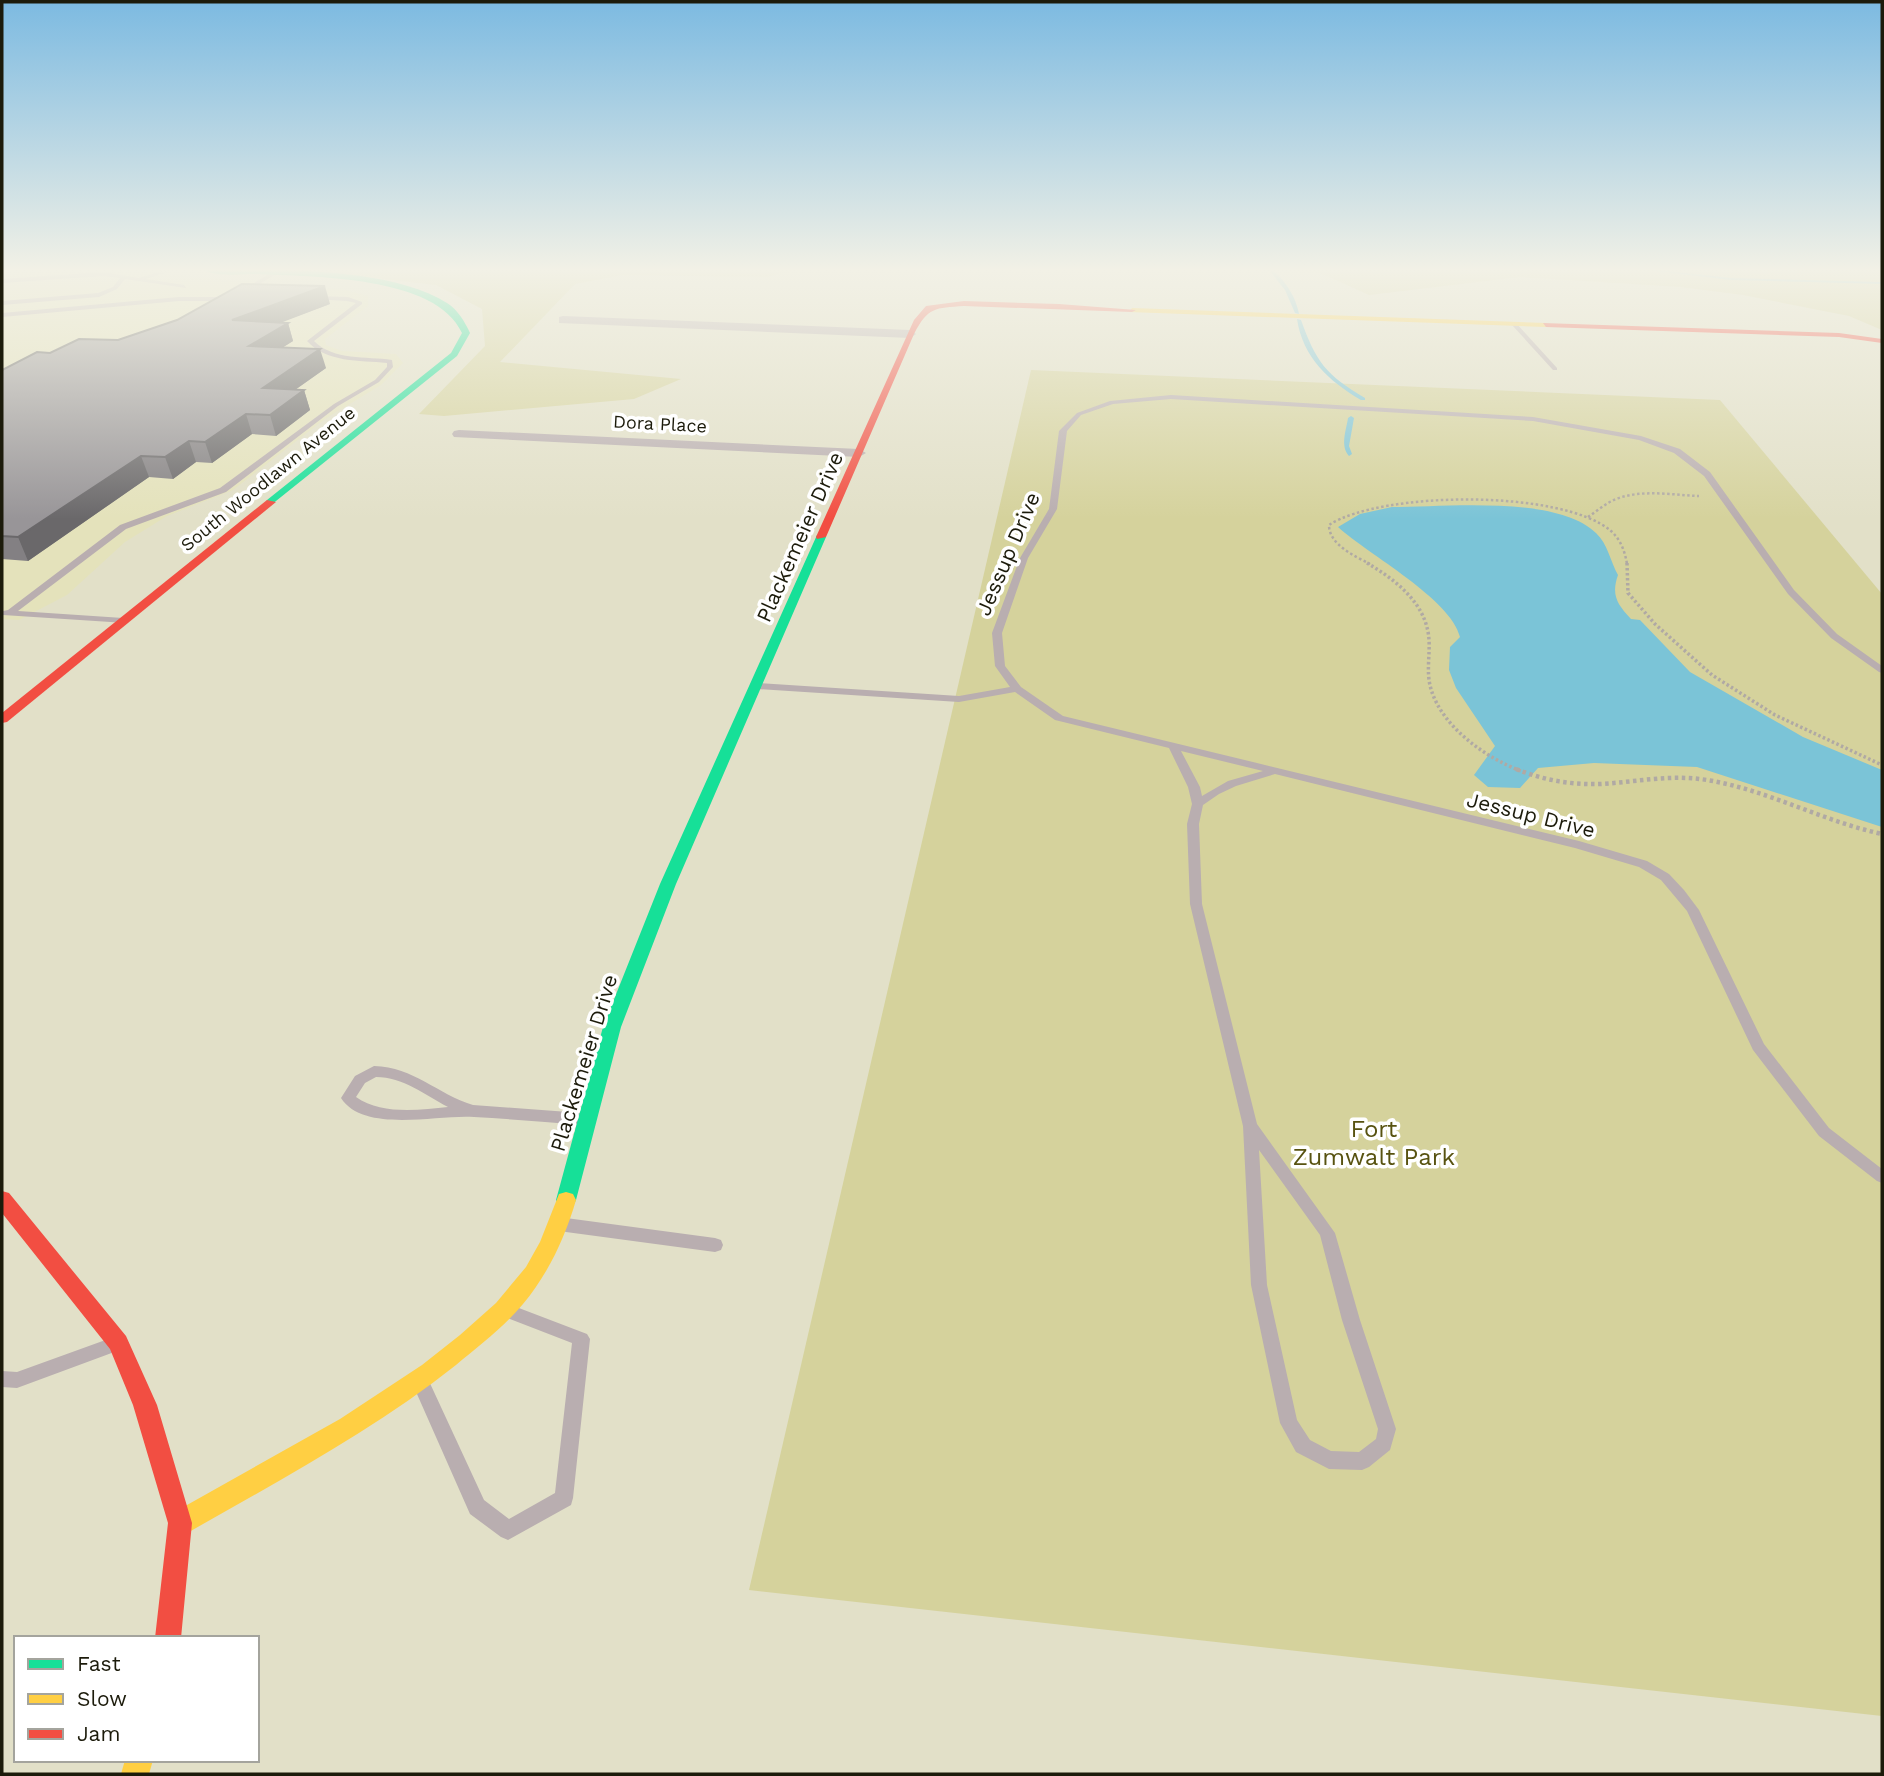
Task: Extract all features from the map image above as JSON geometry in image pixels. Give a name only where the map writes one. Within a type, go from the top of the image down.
[{"type":"street","name":"South Woodlawn Avenue","points":[[2,719],[455,353]]},
{"type":"street","name":"Plackemeier Drive","points":[[180,1522],[370,1414],[419,1380],[505,1309],[536,1268],[560,1224],[612,1027],[658,910],[902,353]]},
{"type":"street","name":"Dora Place","points":[[459,434],[859,453]]},
{"type":"street","points":[[2,1199],[118,1343],[145,1405],[180,1522],[169,1636]]},
{"type":"lane","points":[[6,613],[123,527],[223,490],[336,405],[377,381],[390,367],[390,361],[335,356],[329,353]]},
{"type":"lane","points":[[1540,353],[1555,369]]},
{"type":"lane","name":"Jessup Drive","points":[[1882,670],[1834,636],[1791,592],[1707,474],[1677,451],[1641,438],[1533,419],[1171,397],[1112,402],[1079,414],[1063,431],[1053,509],[1024,558],[997,633],[1000,666],[1017,690],[1059,718],[1579,845],[1643,864],[1665,877],[1693,910],[1758,1046],[1824,1132],[1882,1177]]},
{"type":"lane","points":[[6,613],[123,621]]},
{"type":"lane","points":[[757,686],[959,699],[1017,690]]},
{"type":"lane","points":[[1174,748],[1194,788],[1198,804],[1193,824],[1196,904],[1250,1126],[1259,1285],[1289,1423],[1303,1446],[1329,1460],[1362,1461],[1384,1444],[1387,1429],[1351,1320],[1327,1233],[1250,1126]]},
{"type":"lane","points":[[1198,804],[1240,778],[1275,772]]},
{"type":"lane","points":[[470,1111],[402,1073],[387,1071],[369,1074],[358,1081],[348,1098],[356,1107],[378,1112],[421,1115],[470,1111],[586,1119]]},
{"type":"lane","points":[[560,1224],[715,1245]]},
{"type":"lane","points":[[419,1380],[477,1507],[508,1530],[564,1498],[580,1339],[505,1309]]},
{"type":"lane","points":[[2,1379],[17,1380],[118,1343]]},
{"type":"path","points":[[1586,518],[1610,502],[1638,495],[1724,498]]},
{"type":"path","points":[[1882,765],[1784,719],[1697,666],[1664,637],[1628,593],[1628,562],[1615,535],[1586,518],[1562,509],[1522,503],[1392,503],[1369,506],[1343,514],[1333,520],[1328,529],[1337,544],[1378,567],[1407,592],[1425,621],[1429,642],[1427,674],[1432,694],[1452,723],[1498,763],[1538,778],[1575,784],[1673,777],[1709,780],[1752,791],[1882,834]]},
{"type":"shaded area","points":[[2,353],[376,353],[396,354],[403,363],[381,385],[325,419],[233,490],[167,516],[125,542],[67,595],[19,620],[2,619]]},
{"type":"green space","points":[[478,353],[509,353],[500,362],[681,379],[634,399],[444,416],[419,414]]},
{"type":"green space","name":"Fort Zumwalt Park","points":[[1031,370],[1720,400],[1882,594],[1882,1716],[749,1590]]},
{"type":"water","points":[[1470,505],[1528,508],[1578,521],[1596,533],[1606,547],[1618,575],[1615,594],[1622,609],[1631,619],[1640,620],[1690,672],[1803,737],[1882,770],[1882,827],[1697,767],[1594,763],[1538,768],[1520,788],[1488,787],[1474,775],[1495,746],[1456,688],[1449,670],[1450,647],[1460,637],[1453,623],[1426,593],[1338,527],[1360,514],[1392,507]]},
{"type":"building","points":[[35,353],[314,353],[263,388],[304,390],[270,415],[246,414],[205,442],[189,441],[165,457],[141,456],[18,537],[2,536],[2,370]]},
{"type":"waterway","points":[[1312,353],[1328,375],[1363,399]]},
{"type":"waterway","points":[[1349,454],[1346,446],[1351,418]]},
{"type":"traffic: fast","points":[[271,502],[455,353]]},
{"type":"traffic: fast","points":[[566,1200],[612,1027],[668,884],[821,537]]},
{"type":"traffic: slow","points":[[180,1523],[349,1426],[430,1372],[468,1342],[515,1299],[534,1273],[550,1245],[566,1200]]},
{"type":"traffic: slow","points":[[135,1774],[138,1762]]},
{"type":"traffic: jam","points":[[821,537],[902,353]]},
{"type":"traffic: jam","points":[[2,719],[271,502]]},
{"type":"traffic: jam","points":[[2,1199],[118,1343],[145,1405],[180,1523],[168,1636]]}]
